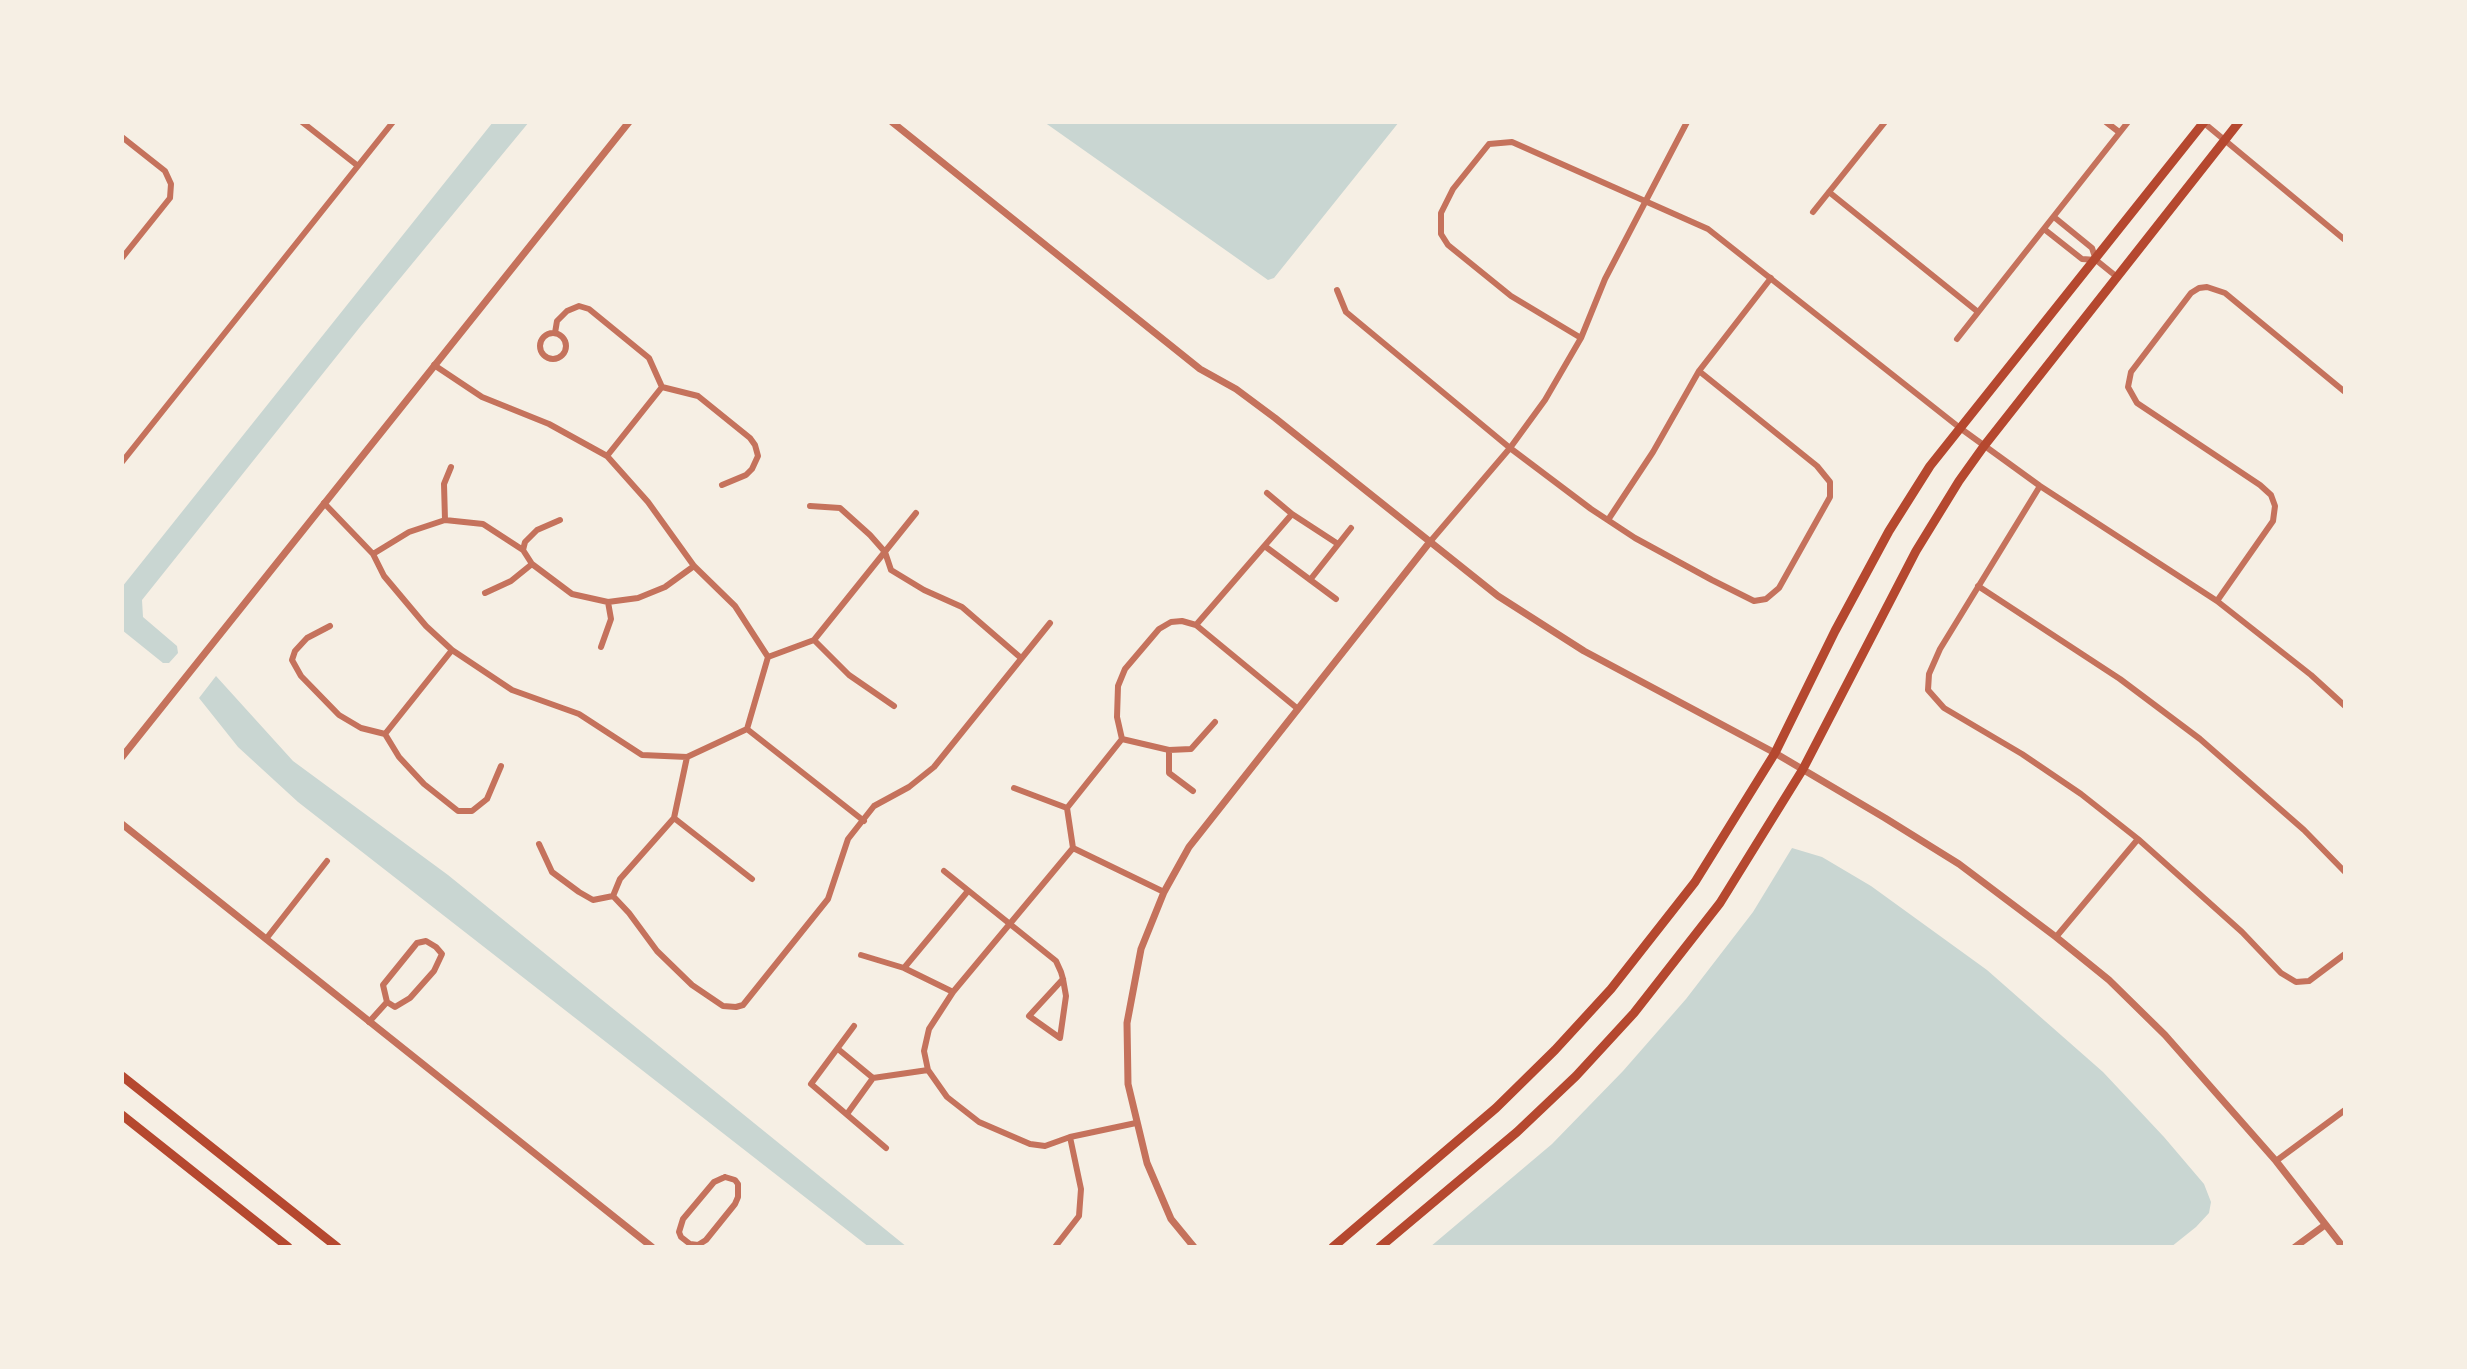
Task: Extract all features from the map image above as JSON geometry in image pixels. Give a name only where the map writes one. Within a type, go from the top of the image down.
[{"type":"main road","points":[[1333,1247],[1496,1108],[1555,1050],[1611,989],[1695,882],[1775,753],[1889,531],[1930,466],[2204,122]]},
{"type":"main road","points":[[1380,1247],[1517,1132],[1576,1076],[1634,1013],[1720,903],[1803,769],[1916,551],[1984,446],[2239,122]]},
{"type":"main road","points":[[122,1076],[337,1247]]},
{"type":"main road","points":[[122,1115],[288,1247]]},
{"type":"street","points":[[302,122],[358,166]]},
{"type":"street","points":[[122,462],[393,122]]},
{"type":"street","points":[[122,757],[629,122]]},
{"type":"street","points":[[892,122],[1200,369],[1236,389],[1265,411],[1498,596],[1542,625],[1803,769],[1959,864],[2056,937],[2109,980],[2165,1035],[2276,1161],[2343,1247]]},
{"type":"street","points":[[1194,1247],[1171,1219],[1147,1163],[1128,1084],[1127,1023],[1141,949],[1164,892],[1189,847],[1429,543],[1510,448],[1545,400],[1581,338],[1605,279],[1687,122]]},
{"type":"street","points":[[1813,212],[1885,122]]},
{"type":"street","points":[[2106,122],[2119,132]]},
{"type":"street","points":[[1957,339],[2128,122]]},
{"type":"street","points":[[2204,122],[2345,240]]},
{"type":"street","points":[[122,137],[165,171],[171,184],[170,198],[122,258]]},
{"type":"street","points":[[1581,338],[1511,296],[1448,245],[1441,234],[1441,213],[1453,189],[1489,144],[1512,142],[1708,229],[1984,446],[2217,601],[2311,675],[2345,706]]},
{"type":"street","points":[[1829,192],[1978,312]]},
{"type":"street","points":[[2054,217],[2092,248],[2096,260],[2117,277]]},
{"type":"street","points":[[2044,229],[2082,259],[2096,260]]},
{"type":"street","points":[[1608,520],[1653,452],[1699,371],[1771,278]]},
{"type":"street","points":[[2217,601],[2273,521],[2275,506],[2271,495],[2137,403],[2128,387],[2131,372],[2191,293],[2207,287],[2225,293],[2345,392]]},
{"type":"street","points":[[1337,290],[1346,312],[1510,448],[1608,520],[1635,538],[1754,601],[1766,599],[1779,588],[1830,497],[1830,482],[1817,466],[1699,371]]},
{"type":"street","points":[[555,333],[557,321],[567,311],[579,306],[589,309],[649,358],[662,387]]},
{"type":"street","points":[[555,333],[562,337],[565,349],[561,356],[549,359],[542,354],[541,341],[546,335],[555,333]]},
{"type":"street","points":[[324,503],[373,554],[384,576],[426,626],[452,650],[512,690],[579,714],[642,755],[687,757],[747,729],[768,657],[735,606],[694,566],[648,502],[607,456],[549,424],[482,397],[434,365]]},
{"type":"street","points":[[607,456],[662,387]]},
{"type":"street","points":[[662,387],[698,396],[755,445],[758,456],[752,469],[746,475],[722,485]]},
{"type":"street","points":[[445,520],[444,484],[451,467]]},
{"type":"street","points":[[2040,486],[1940,649],[1929,674],[1928,690],[1944,708],[2046,770],[2138,839],[2242,932],[2281,973],[2296,982],[2309,981],[2345,954]]},
{"type":"street","points":[[1267,493],[1292,514],[1338,544]]},
{"type":"street","points":[[810,506],[840,508],[885,552],[891,570],[924,590],[962,607],[1021,658]]},
{"type":"street","points":[[768,657],[814,640],[916,513]]},
{"type":"street","points":[[1196,625],[1292,514]]},
{"type":"street","points":[[373,554],[409,532],[445,520],[483,524],[523,550],[532,564],[572,594],[608,602],[638,598],[665,587],[694,566]]},
{"type":"street","points":[[523,550],[525,542],[537,530],[560,520]]},
{"type":"street","points":[[1310,580],[1351,528]]},
{"type":"street","points":[[1266,547],[1336,599]]},
{"type":"street","points":[[485,593],[511,581],[532,564]]},
{"type":"street","points":[[1978,586],[2120,679],[2200,739],[2304,830],[2345,872]]},
{"type":"street","points":[[601,647],[611,619],[608,602]]},
{"type":"street","points":[[1122,739],[1117,717],[1118,686],[1125,669],[1159,629],[1171,622],[1196,625],[1298,709]]},
{"type":"street","points":[[613,896],[657,951],[692,985],[723,1006],[743,1005],[828,899],[848,839],[874,806],[909,787],[934,767],[1050,623]]},
{"type":"street","points":[[330,626],[307,638],[295,651],[292,660],[301,676],[339,715],[361,728],[385,734],[399,757],[424,784],[458,811],[472,811],[487,799],[501,766]]},
{"type":"street","points":[[814,640],[849,675],[894,706]]},
{"type":"street","points":[[385,734],[452,650]]},
{"type":"street","points":[[1122,739],[1169,750],[1191,749],[1215,722]]},
{"type":"street","points":[[747,729],[864,821]]},
{"type":"street","points":[[1122,739],[1067,808],[1073,848],[953,992],[929,1029],[924,1051],[928,1070],[947,1097],[979,1122],[1030,1144],[1045,1146],[1070,1137],[1136,1123]]},
{"type":"street","points":[[1169,750],[1169,773],[1193,791]]},
{"type":"street","points":[[613,896],[620,879],[674,818],[687,757]]},
{"type":"street","points":[[1014,788],[1067,808]]},
{"type":"street","points":[[674,818],[752,879]]},
{"type":"street","points":[[122,827],[137,835],[652,1247]]},
{"type":"street","points":[[2056,937],[2138,839]]},
{"type":"street","points":[[539,844],[552,872],[579,892],[593,900],[613,896]]},
{"type":"street","points":[[1073,848],[1164,892]]},
{"type":"street","points":[[266,939],[327,861]]},
{"type":"street","points":[[944,871],[1056,961],[1063,979],[1066,996],[1060,1038],[1029,1016],[1063,979]]},
{"type":"street","points":[[904,968],[968,891]]},
{"type":"street","points":[[426,941],[436,947],[442,954],[434,971],[410,998],[395,1007],[387,1002],[383,985],[417,943],[426,941]]},
{"type":"street","points":[[861,955],[904,968],[953,992]]},
{"type":"street","points":[[369,1022],[387,1002]]},
{"type":"street","points":[[854,1026],[811,1084],[886,1148]]},
{"type":"street","points":[[838,1049],[873,1078]]},
{"type":"street","points":[[847,1114],[873,1078],[928,1070]]},
{"type":"street","points":[[2276,1161],[2345,1110]]},
{"type":"street","points":[[1055,1247],[1079,1216],[1081,1189],[1070,1137]]},
{"type":"street","points":[[720,1178],[735,1180],[739,1190],[735,1204],[703,1243],[683,1244],[680,1227],[707,1188],[720,1178]]},
{"type":"street","points":[[2295,1247],[2325,1225]]},
{"type":"shaded area","points":[[493,122],[529,122],[142,600],[143,617],[177,646],[178,653],[169,663],[163,663],[122,630],[122,587]]},
{"type":"shaded area","points":[[1044,122],[1399,122],[1274,278],[1268,280]]},
{"type":"shaded area","points":[[216,676],[293,761],[448,875],[907,1247],[869,1247],[298,802],[238,747],[199,698]]},
{"type":"shaded area","points":[[1792,848],[1822,857],[1871,886],[1987,970],[2103,1072],[2164,1137],[2204,1184],[2211,1202],[2209,1213],[2171,1247],[1430,1247],[1552,1144],[1623,1071],[1686,999],[1753,912]]}]
